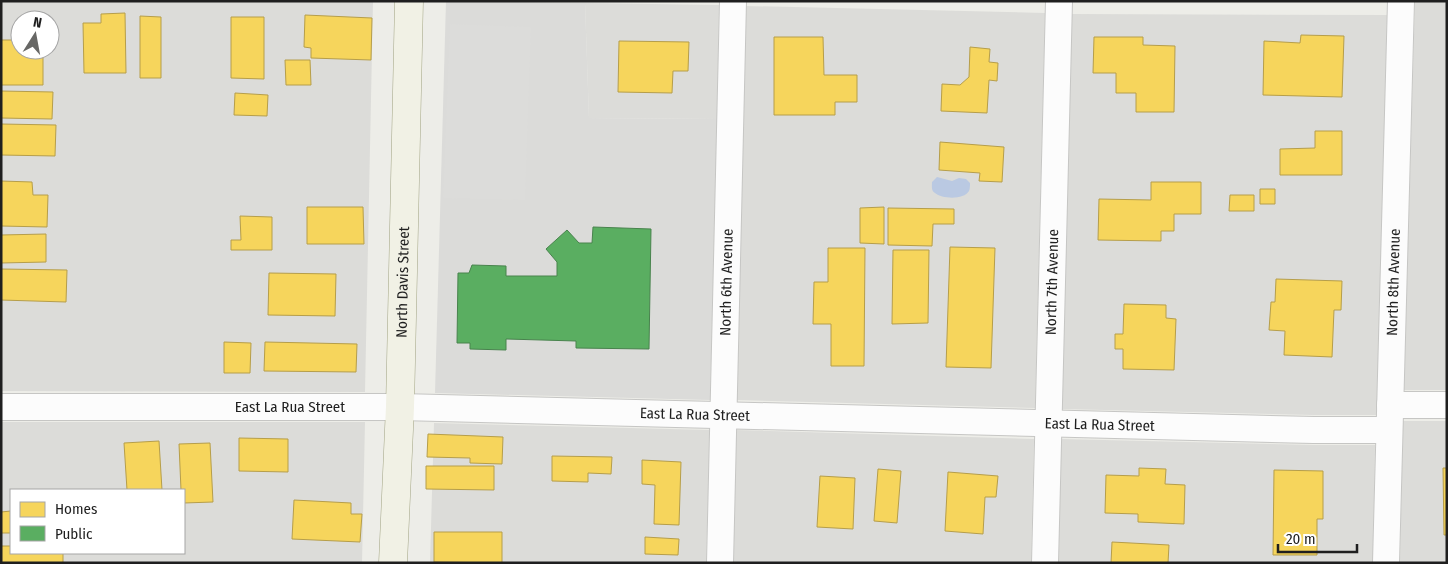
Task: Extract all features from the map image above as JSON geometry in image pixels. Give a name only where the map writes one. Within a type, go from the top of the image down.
[{"type":"main road","name":"North Davis Street","points":[[392,563],[400,407],[410,1]]},
{"type":"street","name":"North 6th Avenue","points":[[720,563],[733,1]]},
{"type":"street","name":"North 7th Avenue","points":[[1045,563],[1059,1]]},
{"type":"street","name":"North 8th Avenue","points":[[1386,563],[1401,1]]},
{"type":"street","name":"East La Rua Street","points":[[1,406],[400,407],[1314,430],[1390,418],[1447,405]]},
{"type":"shaded area","points":[[1,1],[373,1],[365,392],[1,391]]},
{"type":"shaded area","points":[[446,1],[585,3],[589,118],[717,119],[710,400],[435,393]]},
{"type":"shaded area","points":[[1415,1],[1447,1],[1447,390],[1404,390]]},
{"type":"shaded area","points":[[585,3],[719,5],[717,119],[589,118]]},
{"type":"shaded area","points":[[746,6],[1045,13],[1035,408],[737,400]]},
{"type":"shaded area","points":[[1072,14],[1387,15],[1377,415],[1062,409]]},
{"type":"shaded area","points":[[450,24],[531,27],[525,200],[443,198]]},
{"type":"shaded area","points":[[1403,421],[1447,421],[1447,563],[1400,563]]},
{"type":"shaded area","points":[[1,422],[365,422],[362,563],[1,563]]},
{"type":"shaded area","points":[[434,423],[710,430],[706,563],[430,563]]},
{"type":"shaded area","points":[[736,430],[1034,439],[1031,563],[733,563]]},
{"type":"shaded area","points":[[1061,439],[1375,445],[1373,563],[1058,563]]},
{"type":"water","points":[[937,177],[952,181],[959,178],[966,179],[970,183],[969,191],[963,196],[958,197],[938,195],[932,188],[932,182]]},
{"type":"building: Homes","points":[[125,13],[126,73],[84,73],[83,23],[101,23],[101,14]]},
{"type":"building: Homes","points":[[305,15],[372,18],[371,60],[311,58],[311,48],[304,47]]},
{"type":"building: Homes","points":[[140,16],[161,17],[161,78],[140,78]]},
{"type":"building: Homes","points":[[231,17],[264,17],[264,79],[231,78]]},
{"type":"building: Homes","points":[[1301,35],[1344,36],[1342,97],[1263,95],[1264,41],[1300,43]]},
{"type":"building: Homes","points":[[774,37],[823,37],[824,75],[857,75],[857,102],[835,102],[835,115],[774,115]]},
{"type":"building: Homes","points":[[1094,37],[1143,37],[1143,45],[1175,46],[1174,112],[1136,112],[1136,93],[1116,93],[1116,73],[1093,73]]},
{"type":"building: Homes","points":[[1,40],[10,40],[10,60],[43,60],[43,85],[1,85]]},
{"type":"building: Homes","points":[[619,41],[689,42],[688,71],[673,71],[672,93],[618,92]]},
{"type":"building: Homes","points":[[970,47],[990,49],[989,62],[998,63],[997,81],[989,80],[987,113],[941,111],[942,84],[960,85],[969,77]]},
{"type":"building: Homes","points":[[285,60],[310,60],[311,85],[286,85]]},
{"type":"building: Homes","points":[[1,91],[53,92],[52,119],[1,118]]},
{"type":"building: Homes","points":[[235,93],[268,95],[267,116],[234,115]]},
{"type":"building: Homes","points":[[1,124],[56,125],[55,156],[1,155]]},
{"type":"building: Homes","points":[[1315,131],[1342,131],[1342,175],[1280,175],[1280,149],[1315,148]]},
{"type":"building: Homes","points":[[940,142],[1004,147],[1002,182],[979,181],[980,173],[939,170]]},
{"type":"building: Homes","points":[[1,181],[32,182],[33,195],[48,195],[47,227],[1,226]]},
{"type":"building: Homes","points":[[1151,182],[1201,182],[1201,214],[1174,214],[1174,231],[1161,231],[1161,241],[1098,240],[1099,199],[1151,200]]},
{"type":"building: Homes","points":[[1260,189],[1275,189],[1275,204],[1260,204]]},
{"type":"building: Homes","points":[[1230,195],[1254,195],[1254,211],[1229,211]]},
{"type":"building: Homes","points":[[307,207],[363,207],[364,244],[307,244]]},
{"type":"building: Homes","points":[[884,207],[884,244],[860,243],[860,208]]},
{"type":"building: Homes","points":[[888,208],[954,209],[954,224],[933,224],[932,246],[888,245]]},
{"type":"building: Homes","points":[[240,216],[272,217],[272,250],[231,250],[231,240],[241,240]]},
{"type":"building: Homes","points":[[46,234],[46,262],[1,263],[1,235]]},
{"type":"building: Homes","points":[[950,247],[995,248],[991,368],[946,367]]},
{"type":"building: Homes","points":[[828,248],[865,248],[864,366],[831,366],[831,324],[813,324],[814,282],[828,282]]},
{"type":"building: Homes","points":[[893,250],[929,250],[928,323],[892,324]]},
{"type":"building: Homes","points":[[1,269],[67,270],[66,302],[1,300]]},
{"type":"building: Homes","points":[[269,273],[336,274],[335,316],[268,315]]},
{"type":"building: Homes","points":[[1276,279],[1342,281],[1341,310],[1334,310],[1332,357],[1284,355],[1285,331],[1269,330],[1271,302],[1275,302]]},
{"type":"building: Homes","points":[[1124,304],[1166,305],[1166,318],[1176,319],[1174,370],[1123,369],[1123,349],[1115,349],[1115,334],[1123,334]]},
{"type":"building: Homes","points":[[224,342],[251,343],[250,373],[224,373]]},
{"type":"building: Homes","points":[[265,342],[357,344],[356,372],[264,371]]},
{"type":"building: Homes","points":[[428,434],[503,437],[502,464],[470,463],[470,458],[427,457]]},
{"type":"building: Homes","points":[[239,438],[288,439],[288,472],[239,471]]},
{"type":"building: Homes","points":[[159,441],[162,489],[127,489],[124,443]]},
{"type":"building: Homes","points":[[210,443],[213,502],[185,503],[185,489],[181,489],[179,444]]},
{"type":"building: Homes","points":[[552,456],[612,457],[611,474],[588,473],[588,482],[552,481]]},
{"type":"building: Homes","points":[[642,460],[681,462],[679,525],[654,524],[655,485],[642,484]]},
{"type":"building: Homes","points":[[426,466],[494,466],[494,490],[426,489]]},
{"type":"building: Homes","points":[[1139,468],[1166,469],[1165,484],[1185,485],[1184,524],[1138,522],[1138,514],[1105,513],[1106,475],[1139,476]]},
{"type":"building: Homes","points":[[1443,468],[1447,468],[1447,535],[1444,535]]},
{"type":"building: Homes","points":[[878,469],[901,471],[897,523],[874,521]]},
{"type":"building: Homes","points":[[1274,470],[1323,471],[1323,519],[1317,519],[1317,555],[1273,555]]},
{"type":"building: Homes","points":[[948,472],[998,476],[996,497],[985,497],[983,534],[945,531]]},
{"type":"building: Homes","points":[[820,476],[855,478],[853,529],[817,527]]},
{"type":"building: Homes","points":[[294,500],[351,503],[351,514],[362,514],[360,542],[292,539]]},
{"type":"building: Homes","points":[[10,511],[10,533],[1,533],[1,512]]},
{"type":"building: Homes","points":[[434,532],[502,532],[502,563],[434,562]]},
{"type":"building: Homes","points":[[645,537],[679,539],[678,555],[645,554]]},
{"type":"building: Homes","points":[[1112,542],[1169,545],[1168,563],[1111,563]]},
{"type":"building: Homes","points":[[1,546],[10,546],[10,554],[63,554],[63,563],[1,563]]},
{"type":"building: Public","points":[[593,227],[651,229],[649,349],[576,348],[576,341],[506,339],[506,350],[470,349],[470,343],[457,343],[458,273],[469,273],[472,265],[506,266],[506,276],[557,276],[557,262],[546,249],[567,230],[579,243],[592,243]]}]
